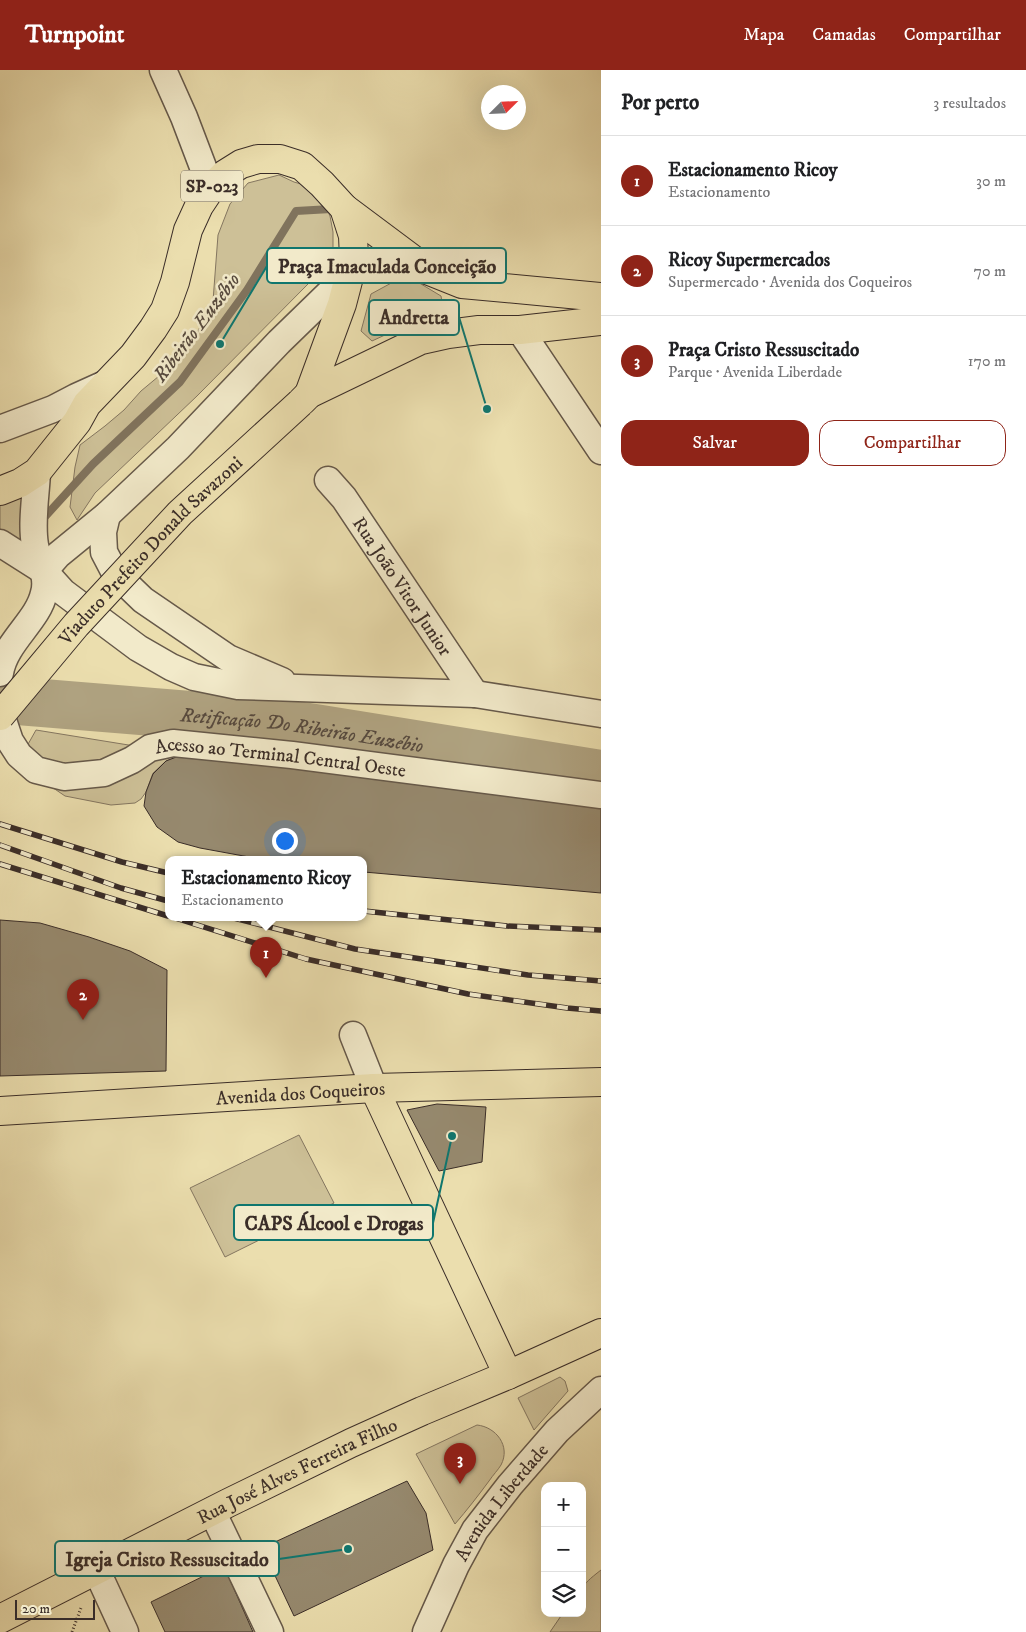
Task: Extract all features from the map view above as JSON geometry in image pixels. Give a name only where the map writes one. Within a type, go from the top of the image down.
[{"type":"main road","name":"SP-023","points":[[0,491],[20,483],[36,472],[77,422],[88,404],[133,356],[154,329],[165,310],[175,282],[188,230],[198,206],[211,188],[225,174],[241,164],[258,159],[280,159],[302,166],[344,208],[427,270],[462,284],[601,298]]},
{"type":"main road","name":"SP-023","points":[[305,399],[342,304],[354,258],[353,236],[344,208]]},
{"type":"main road","name":"SP-023","points":[[305,399],[421,340],[480,330],[520,330],[601,321]]},
{"type":"main road","name":"Viaduto Prefeito Donald Savazoni","points":[[1,716],[76,625],[180,513],[305,399]]},
{"type":"main road","name":"Avenida dos Coqueiros","points":[[0,1111],[374,1088],[601,1082]]},
{"type":"main road","points":[[374,1088],[508,1375]]},
{"type":"main road","name":"Rua José Alves Ferreira Filho","points":[[0,1619],[212,1511],[383,1428],[601,1333]]},
{"type":"street","points":[[163,70],[184,116],[211,188]]},
{"type":"street","points":[[44,571],[58,555],[107,515],[178,448],[279,342],[350,273]]},
{"type":"street","points":[[520,330],[601,451]]},
{"type":"street","points":[[0,429],[53,409],[108,383]]},
{"type":"street","points":[[1,670],[12,644],[37,610],[44,594],[46,583],[36,546],[34,528],[36,472]]},
{"type":"street","name":"Rua João Vitor Junior","points":[[328,480],[344,498],[476,694]]},
{"type":"street","points":[[107,515],[103,532],[104,552],[115,573],[143,600],[228,658],[298,688]]},
{"type":"street","points":[[0,543],[44,571],[63,592],[138,648],[194,677],[238,686],[476,694],[601,714]]},
{"type":"street","name":"Acesso ao Terminal Central Oeste","points":[[1,716],[10,741],[19,755],[36,770],[64,777],[104,773],[132,760],[150,748],[173,743],[292,755],[601,795]]},
{"type":"street","points":[[353,1035],[374,1088]]},
{"type":"street","name":"Avenida Liberdade","points":[[426,1632],[456,1565],[475,1530],[510,1485],[557,1431],[601,1390]]},
{"type":"street","points":[[212,1511],[270,1632]]},
{"type":"street","points":[[96,1569],[125,1632]]},
{"type":"path","points":[[72,1632],[82,1605]]},
{"type":"shaded area","points":[[279,175],[294,182],[318,189],[330,216],[333,232],[333,247],[326,261],[309,283],[197,396],[95,493],[77,520],[70,507],[80,445],[124,410],[141,391],[183,356],[213,301],[218,235],[230,204],[248,183]]},
{"type":"shaded area","points":[[406,275],[441,296],[443,308],[372,341],[361,331],[371,294]]},
{"type":"shaded area","points":[[22,486],[28,546],[0,529],[0,499]]},
{"type":"shaded area","points":[[36,730],[184,754],[166,761],[153,773],[146,792],[141,799],[135,803],[111,805],[65,796],[40,779],[22,755]]},
{"type":"shaded area","points":[[299,1135],[334,1203],[225,1257],[190,1188]]},
{"type":"shaded area","points":[[560,1377],[565,1381],[568,1391],[534,1430],[518,1398]]},
{"type":"shaded area","points":[[477,1425],[490,1429],[496,1434],[503,1445],[504,1458],[501,1465],[455,1524],[416,1454]]},
{"type":"shaded area","points":[[601,1570],[601,1632],[550,1632],[560,1617],[586,1617],[586,1583]]},
{"type":"building","points":[[184,754],[601,807],[601,893],[367,872],[367,856],[244,856],[178,842],[157,827],[144,806],[146,792],[153,774],[166,761]]},
{"type":"building","points":[[0,920],[40,923],[89,937],[130,951],[167,970],[166,1071],[0,1076]]},
{"type":"building","points":[[437,1104],[486,1107],[482,1162],[439,1171],[407,1110]]},
{"type":"building","points":[[407,1481],[426,1513],[433,1550],[294,1616],[262,1548]]},
{"type":"building","points":[[224,1566],[253,1632],[165,1632],[151,1602]]},
{"type":"waterway","name":"Ribeirão Euzébio","points":[[42,520],[93,464],[180,382],[247,290],[296,211],[331,209]]},
{"type":"waterway","name":"Retificação Do Ribeirão Euzébio","points":[[0,698],[277,722],[601,774]]},
{"type":"railway","points":[[0,824],[122,862],[165,872]]},
{"type":"railway","points":[[0,845],[121,888],[165,900]]},
{"type":"railway","points":[[0,864],[165,915]]},
{"type":"railway","points":[[367,911],[507,926],[601,930]]},
{"type":"railway","points":[[185,921],[306,959],[468,994],[601,1011]]},
{"type":"railway","points":[[246,921],[355,949],[528,975],[601,981]]},
{"type":"place","name":"Praça Imaculada Conceição","points":[[220,344]]},
{"type":"place","name":"Andretta","points":[[487,409]]},
{"type":"place","name":"Estacionamento Ricoy","points":[[266,978]]},
{"type":"place","name":"Ricoy Supermercados","points":[[83,1020]]},
{"type":"place","name":"CAPS Álcool e Drogas","points":[[452,1136]]},
{"type":"place","name":"Praça Cristo Ressuscitado","points":[[460,1484]]},
{"type":"place","name":"Igreja Cristo Ressuscitado","points":[[348,1549]]}]
